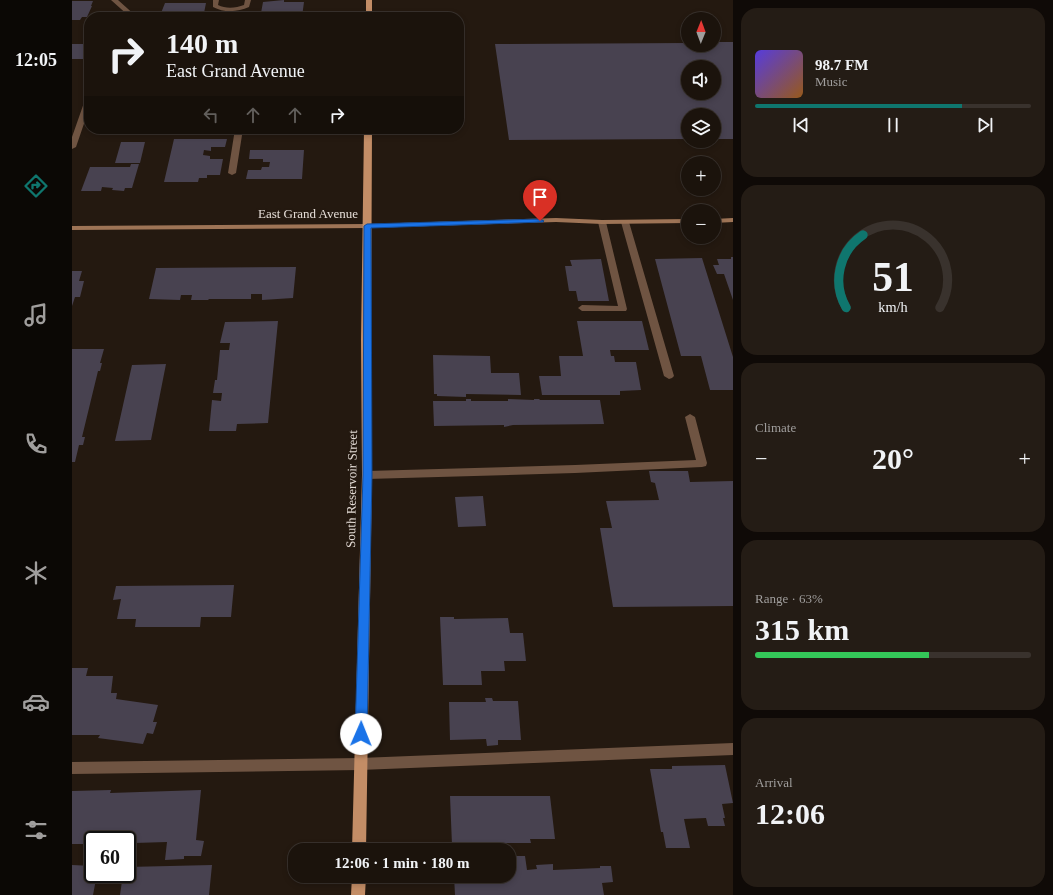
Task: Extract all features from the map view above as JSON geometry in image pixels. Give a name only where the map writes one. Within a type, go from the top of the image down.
[{"type":"main road","points":[[368,12],[369,0]]},
{"type":"main road","name":"South Reservoir Street","points":[[359,843],[367,475],[368,134]]},
{"type":"main road","points":[[358,883],[358,895]]},
{"type":"street","name":"East Grand Avenue","points":[[72,228],[367,226],[556,220],[602,222],[681,221]]},
{"type":"street","points":[[721,221],[733,220]]},
{"type":"lane","points":[[114,0],[128,12]]},
{"type":"lane","points":[[216,0],[215,6],[217,8],[242,8],[247,6],[248,0]]},
{"type":"lane","points":[[232,8],[232,12]]},
{"type":"lane","points":[[72,147],[84,113]]},
{"type":"lane","points":[[232,172],[237,134]]},
{"type":"lane","points":[[582,308],[623,309],[602,222]]},
{"type":"lane","points":[[625,222],[669,376]]},
{"type":"lane","points":[[367,475],[702,464],[690,417]]},
{"type":"lane","points":[[72,768],[360,764],[733,749]]},
{"type":"building","points":[[284,0],[284,2],[304,2],[303,12],[261,12],[263,2]]},
{"type":"building","points":[[72,1],[93,1],[89,12],[84,12],[84,17],[80,20],[72,20]]},
{"type":"building","points":[[165,3],[206,3],[204,12],[161,12]]},
{"type":"building","points":[[721,42],[733,42],[733,139],[721,139],[721,108],[681,108],[681,139],[509,140],[495,44],[681,43],[681,52],[721,52]]},
{"type":"building","points":[[72,44],[84,44],[84,59],[72,59]]},
{"type":"building","points":[[174,139],[227,139],[225,147],[211,147],[211,151],[204,150],[203,155],[210,156],[210,159],[223,159],[220,175],[207,175],[207,178],[199,178],[198,182],[164,182]]},
{"type":"building","points":[[121,142],[145,142],[140,163],[115,163]]},
{"type":"building","points":[[250,150],[304,150],[302,179],[246,179],[248,170],[261,170],[262,167],[269,167],[270,162],[263,162],[263,159],[249,159]]},
{"type":"building","points":[[131,164],[139,164],[132,188],[125,188],[124,191],[102,187],[101,191],[81,191],[90,167],[130,167]]},
{"type":"building","points":[[731,257],[733,257],[733,300],[724,274],[717,274],[713,265],[719,265],[717,259],[731,259]]},
{"type":"building","points":[[702,258],[733,357],[733,390],[710,390],[701,356],[681,356],[655,259]]},
{"type":"building","points":[[601,259],[609,301],[578,301],[576,291],[569,291],[565,266],[572,266],[570,260]]},
{"type":"building","points":[[296,267],[293,298],[262,300],[262,294],[251,294],[251,299],[191,300],[192,295],[181,295],[180,300],[149,299],[156,268]]},
{"type":"building","points":[[72,271],[82,271],[79,281],[84,281],[80,297],[75,297],[72,306]]},
{"type":"building","points":[[278,321],[268,423],[237,424],[236,431],[209,431],[212,400],[221,401],[222,393],[213,393],[215,380],[217,380],[220,350],[229,350],[230,343],[220,343],[225,322]]},
{"type":"building","points":[[577,321],[642,321],[649,350],[610,350],[611,356],[614,356],[615,362],[636,362],[641,390],[620,391],[620,395],[542,395],[539,376],[561,376],[559,356],[583,356]]},
{"type":"building","points":[[72,349],[104,349],[100,363],[102,363],[100,371],[98,371],[82,437],[85,437],[83,445],[79,445],[75,462],[72,462]]},
{"type":"building","points":[[433,355],[490,356],[491,373],[519,373],[521,395],[466,394],[466,397],[437,396],[437,394],[434,394]]},
{"type":"building","points":[[166,364],[151,440],[115,441],[132,365]]},
{"type":"building","points":[[466,399],[471,399],[471,401],[508,401],[508,399],[600,400],[604,424],[513,425],[504,427],[504,425],[434,426],[433,401],[466,401]]},
{"type":"building","points":[[649,471],[688,471],[690,482],[733,481],[733,606],[613,607],[600,528],[612,528],[606,501],[659,500],[655,483],[651,482]]},
{"type":"building","points":[[483,496],[486,526],[458,527],[455,497]]},
{"type":"building","points":[[234,585],[231,617],[201,617],[200,627],[135,627],[136,619],[117,619],[121,599],[113,600],[116,586]]},
{"type":"building","points":[[440,617],[454,617],[454,619],[508,618],[510,633],[523,633],[526,661],[504,661],[505,671],[481,671],[482,685],[443,685]]},
{"type":"building","points":[[72,668],[88,668],[86,676],[113,676],[111,693],[117,693],[116,699],[158,705],[153,722],[157,722],[153,734],[147,733],[143,744],[98,738],[100,735],[72,735]]},
{"type":"building","points":[[485,698],[492,698],[493,701],[518,701],[521,740],[498,740],[498,745],[487,746],[486,739],[450,740],[449,702],[486,702]]},
{"type":"building","points":[[725,765],[733,803],[722,804],[725,826],[708,826],[706,818],[684,819],[690,848],[666,848],[663,832],[661,832],[650,769],[672,769],[672,766]]},
{"type":"building","points":[[111,790],[110,793],[201,790],[196,840],[204,841],[201,856],[184,856],[184,859],[165,860],[167,842],[136,843],[136,831],[84,831],[84,844],[72,844],[72,791]]},
{"type":"building","points":[[450,796],[550,796],[555,839],[530,839],[531,843],[452,843]]},
{"type":"building","points":[[516,856],[525,856],[527,870],[537,869],[536,865],[553,864],[553,870],[600,868],[600,866],[611,866],[613,882],[602,883],[604,895],[455,895],[454,883],[516,883]]},
{"type":"building","points":[[72,865],[84,866],[84,883],[95,883],[93,895],[72,895]]},
{"type":"building","points":[[212,865],[209,895],[120,895],[122,883],[136,883],[136,867]]},
{"type":"route","points":[[361,734],[367,475],[367,226],[540,221]]}]
